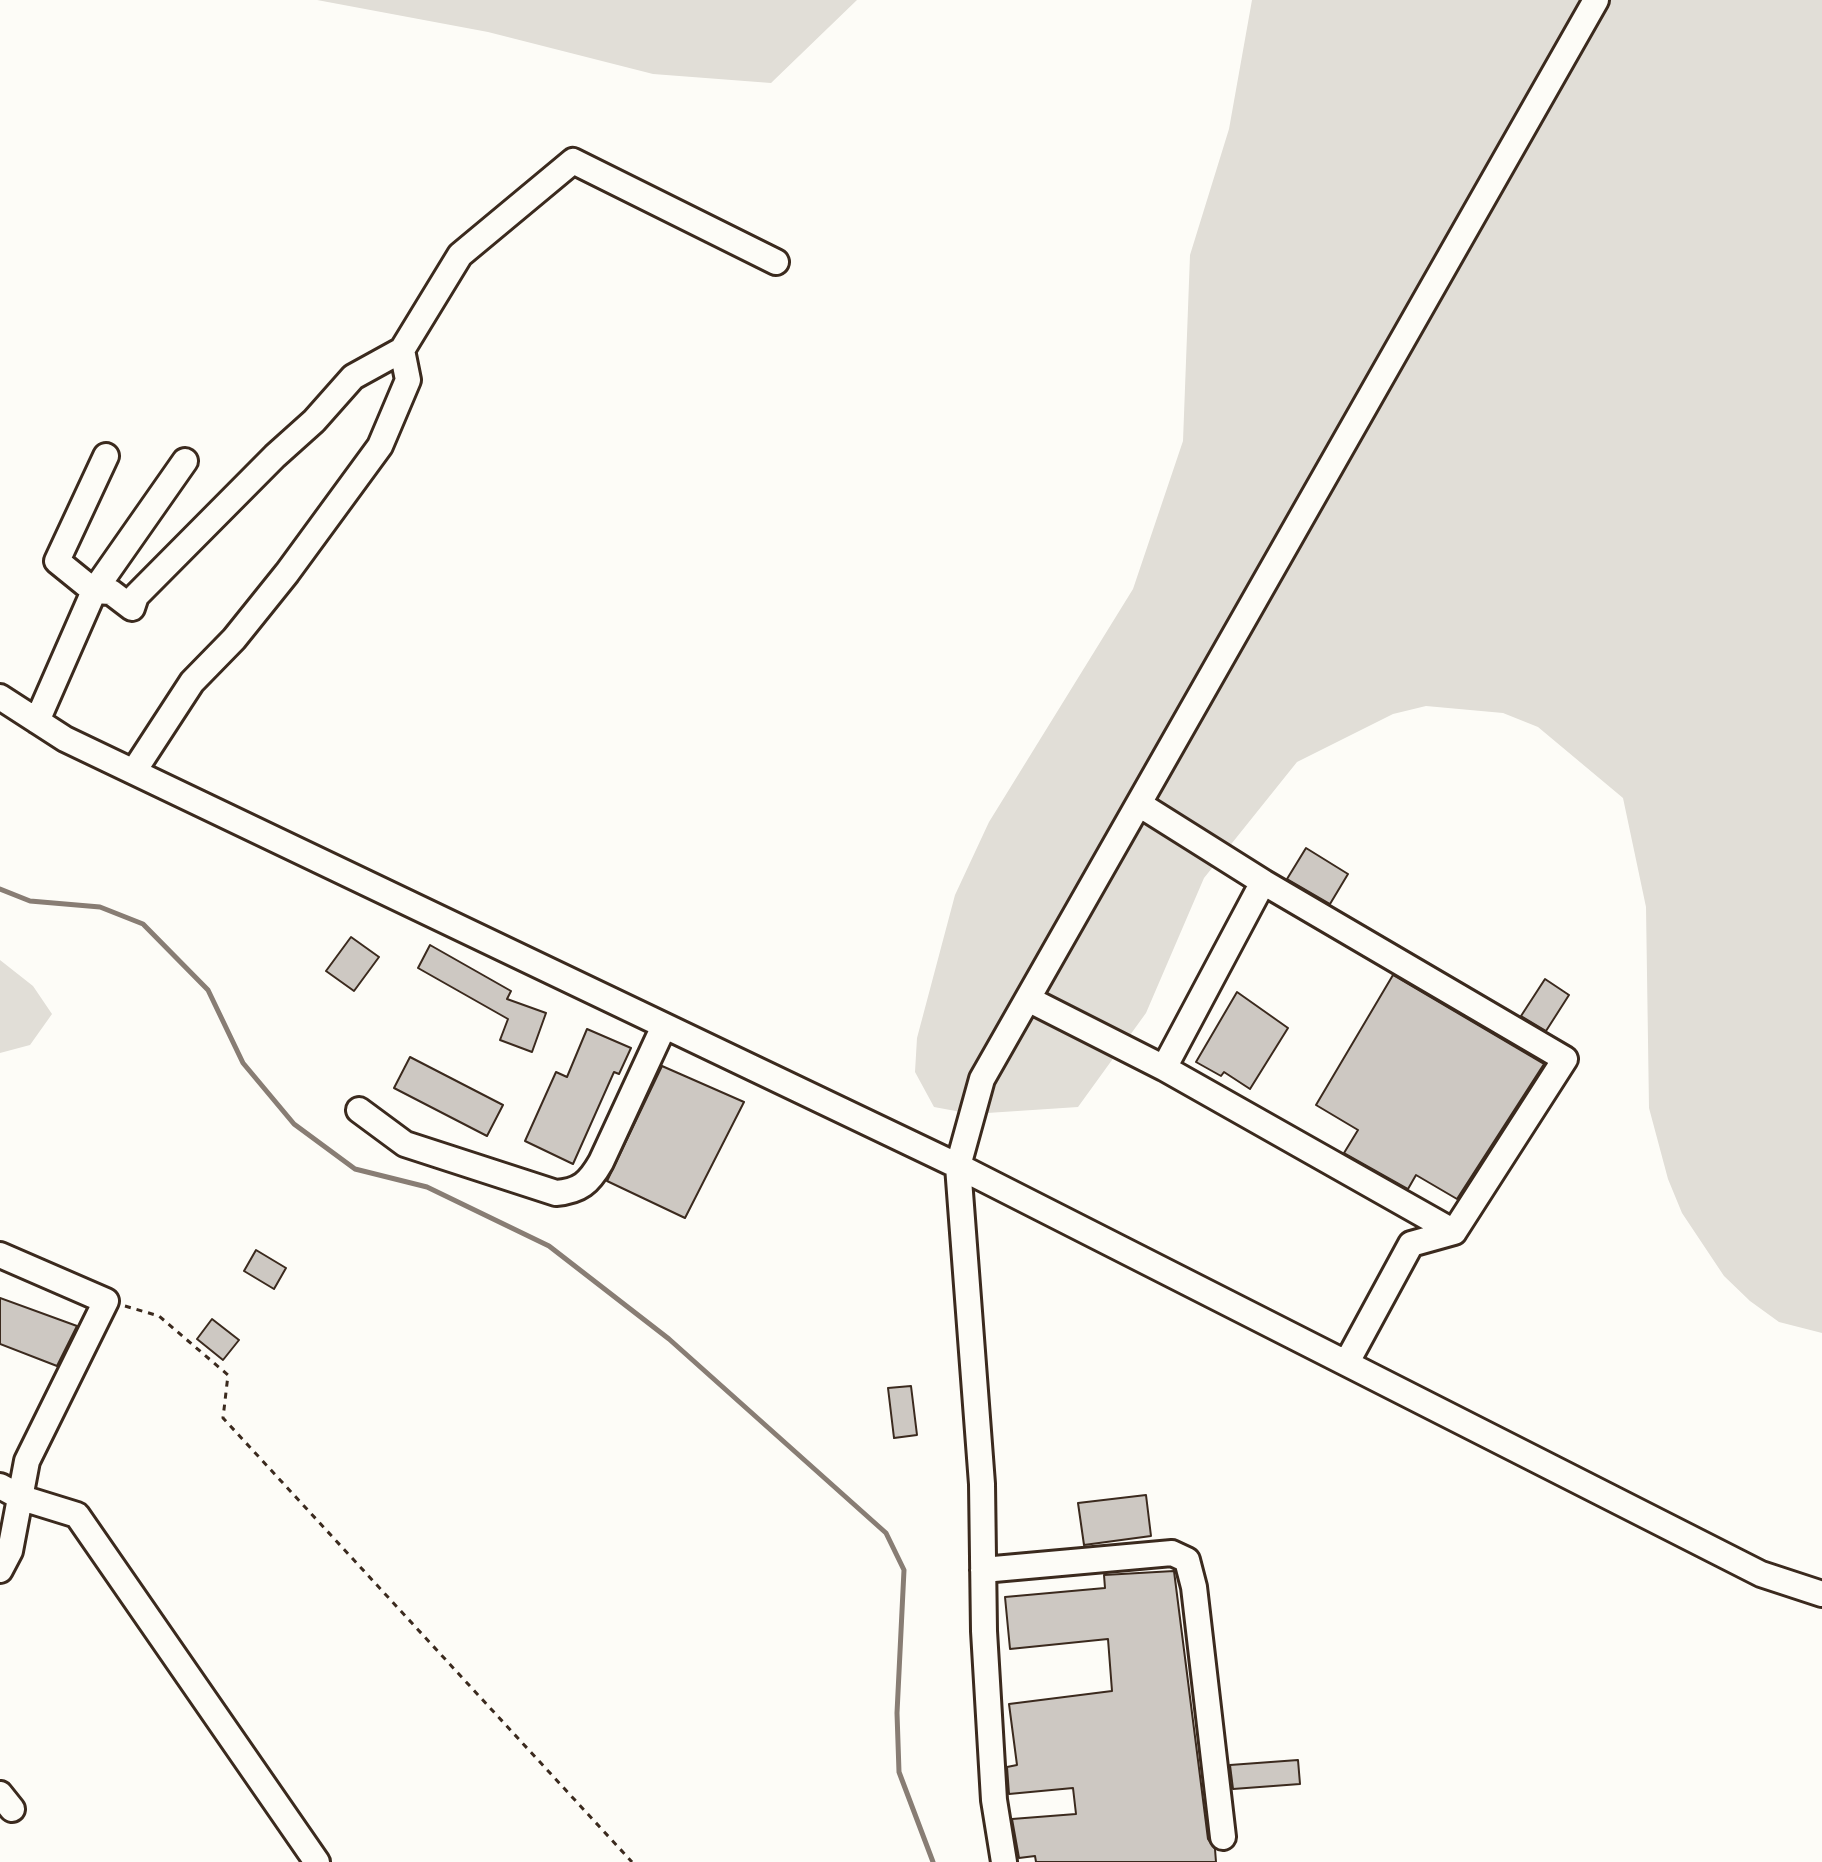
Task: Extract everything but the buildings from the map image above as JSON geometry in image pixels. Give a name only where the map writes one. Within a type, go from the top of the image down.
[{"type":"street","points":[[1004,1862],[994,1800],[982,1484],[958,1166],[982,1079],[1596,0]]},
{"type":"street","points":[[106,456],[57,561],[94,591],[111,592],[132,608],[136,596],[314,421],[353,377],[402,350],[460,255],[573,161],[776,262]]},
{"type":"street","points":[[134,771],[192,682],[234,639],[287,573],[380,446],[408,380],[402,350]]},
{"type":"street","points":[[37,721],[94,591],[185,461]]},
{"type":"street","points":[[0,697],[37,721],[134,771],[958,1166],[1761,1574],[1822,1594]]},
{"type":"street","points":[[1139,804],[1263,882],[1565,1059],[1454,1232],[1411,1244]]},
{"type":"street","points":[[1164,1068],[1263,882]]},
{"type":"street","points":[[1028,999],[1164,1068],[1454,1232]]},
{"type":"street","points":[[359,1110],[405,1144],[429,1154],[556,1193],[576,1191],[591,1180],[601,1162],[664,1026]]},
{"type":"street","points":[[1347,1362],[1411,1244],[1411,1208]]},
{"type":"street","points":[[0,1255],[106,1301],[27,1461],[10,1551],[0,1570]]},
{"type":"street","points":[[0,1486],[22,1498],[77,1515],[317,1862]]},
{"type":"street","points":[[983,1570],[1172,1553],[1187,1560],[1194,1587],[1223,1837]]},
{"type":"path","points":[[106,1301],[159,1316],[228,1375],[223,1418],[632,1862]]},
{"type":"shaded area","points":[[317,0],[857,0],[771,83],[653,74],[488,32]]},
{"type":"shaded area","points":[[1252,0],[1822,0],[1822,1333],[1779,1322],[1750,1301],[1724,1276],[1682,1213],[1668,1179],[1649,1108],[1646,907],[1623,798],[1538,727],[1503,713],[1426,706],[1393,714],[1297,762],[1204,878],[1146,1013],[1078,1107],[972,1114],[934,1107],[915,1072],[917,1038],[955,895],[989,822],[1133,589],[1183,441],[1190,255],[1229,129]]},
{"type":"shaded area","points":[[0,960],[33,986],[52,1014],[30,1045],[0,1053]]},
{"type":"waterway","points":[[0,889],[30,901],[100,907],[143,924],[208,990],[243,1063],[294,1124],[355,1169],[427,1187],[549,1246],[669,1339],[886,1533],[904,1570],[897,1713],[899,1772],[933,1862]]}]
